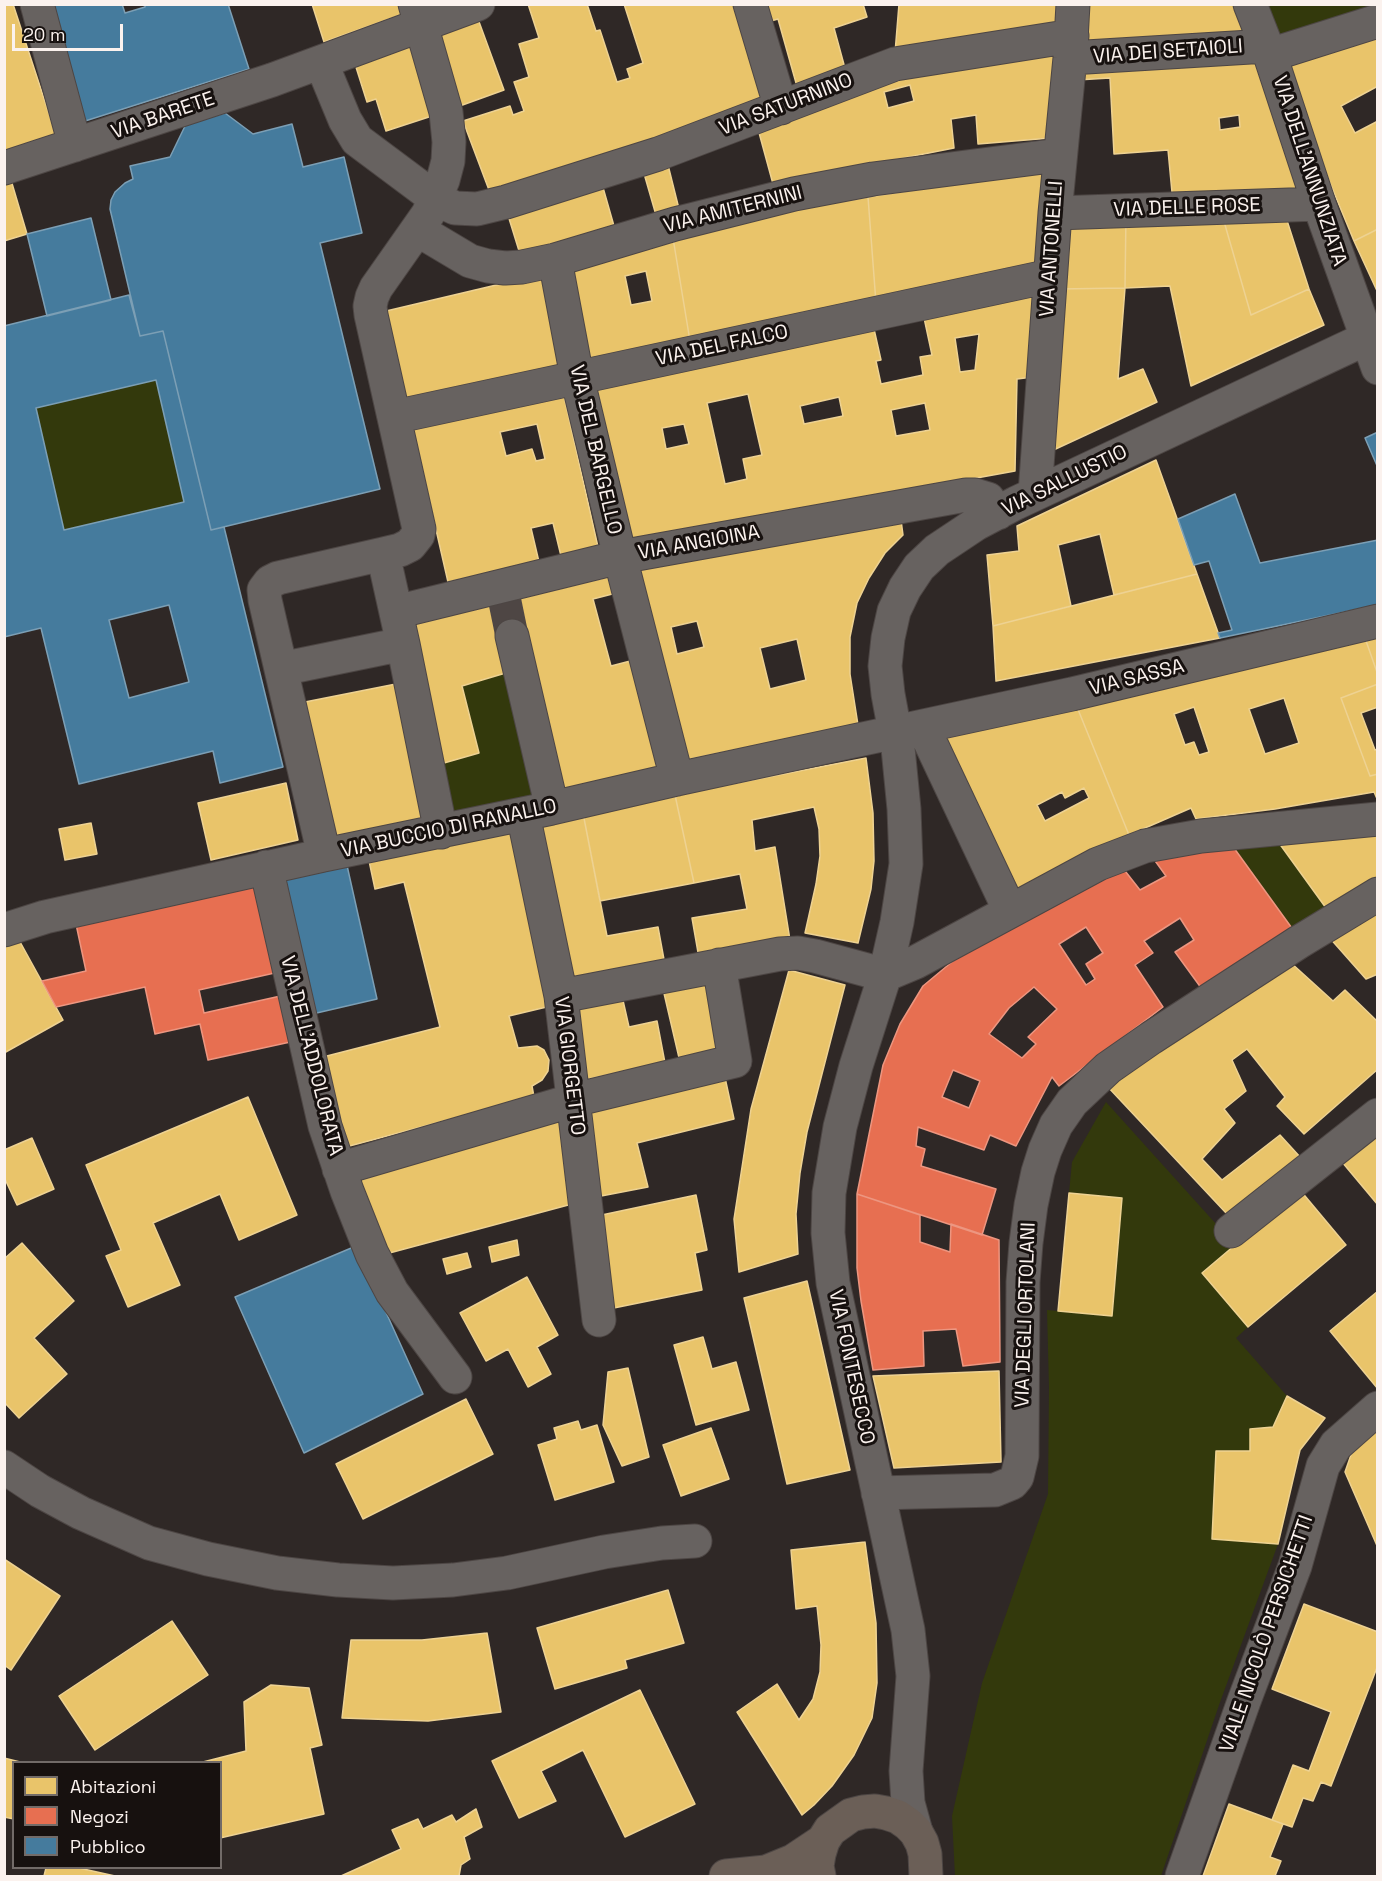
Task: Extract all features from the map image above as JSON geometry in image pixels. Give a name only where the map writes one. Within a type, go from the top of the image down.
[{"type":"main road","points":[[819,1876],[817,1866],[823,1841],[830,1830],[840,1822],[863,1812],[874,1811],[886,1812],[898,1817],[916,1832],[926,1854],[926,1876]]},
{"type":"main road","points":[[726,1876],[777,1874],[823,1841]]},
{"type":"street","points":[[37,4],[75,145]]},
{"type":"street","name":"VIA BARETE","points":[[4,168],[321,62],[418,14],[478,4]]},
{"type":"street","points":[[750,4],[781,108]]},
{"type":"street","name":"VIA DELL'ANNUNZIATA","points":[[1250,4],[1269,50],[1319,204],[1374,351]]},
{"type":"street","points":[[324,855],[264,596],[266,586],[278,578],[405,548],[418,535],[418,524],[370,306],[376,288],[418,230],[436,199],[448,161],[448,126],[418,14]]},
{"type":"street","name":"VIA DEI SETAIOLI","points":[[1072,33],[1269,50],[1377,21]]},
{"type":"street","name":"VIA SATURNINO","points":[[321,62],[345,120],[357,140],[436,199],[455,208],[465,209],[506,201],[658,154],[895,64],[1072,33]]},
{"type":"street","name":"VIA ANTONELLI","points":[[1035,494],[1059,154],[1072,33]]},
{"type":"street","name":"VIA AMITERNINI","points":[[418,230],[470,261],[505,268],[522,267],[555,260],[675,224],[785,196],[873,179],[1059,154]]},
{"type":"street","name":"VIA DELLE ROSE","points":[[1055,213],[1319,204]]},
{"type":"street","name":"VIA DEL BARGELLO","points":[[555,260],[577,377],[677,779]]},
{"type":"street","name":"VIA DEL FALCO","points":[[394,417],[1050,276]]},
{"type":"street","name":"VIA SALLUSTIO","points":[[885,975],[897,922],[906,864],[904,809],[909,730],[885,666],[894,610],[905,588],[920,567],[937,550],[976,524],[1035,494],[1374,351]]},
{"type":"street","name":"VIA ANGIOINA","points":[[396,612],[503,594],[620,557],[966,495],[975,495],[988,500],[998,513]]},
{"type":"street","points":[[383,554],[441,832]]},
{"type":"street","name":"VIA SASSA","points":[[909,730],[1072,694],[1377,621]]},
{"type":"street","name":"VIA GIORGETTO","points":[[512,636],[561,996],[598,1320]]},
{"type":"street","points":[[281,669],[403,644]]},
{"type":"street","points":[[909,730],[1010,911]]},
{"type":"street","name":"VIA BUCCIO DI RANALLO","points":[[4,930],[45,917],[266,867],[441,832],[909,730]]},
{"type":"street","points":[[561,996],[780,954],[798,953],[815,956],[885,975],[916,962],[1098,864],[1146,846],[1201,836],[1377,819]]},
{"type":"street","name":"VIA DELL'ADDOLORATA","points":[[266,867],[325,1126],[339,1169],[366,1241],[392,1292],[454,1377]]},
{"type":"street","name":"VIA DEGLI ORTOLANI","points":[[878,1492],[995,1490],[1012,1483],[1017,1477],[1022,1456],[1023,1282],[1031,1205],[1045,1150],[1056,1125],[1072,1102],[1108,1068],[1151,1038],[1377,894]]},
{"type":"street","points":[[339,1169],[574,1100],[735,1061],[719,965]]},
{"type":"street","name":"VIA FONTESECCO","points":[[885,975],[856,1066],[840,1127],[829,1193],[828,1233],[833,1283],[906,1621],[911,1654],[912,1697],[906,1761],[908,1803],[916,1832]]},
{"type":"street","points":[[1231,1231],[1377,1115]]},
{"type":"street","name":"VIALE NICOLÒ PERSICHETTI","points":[[1182,1876],[1295,1566],[1323,1466],[1331,1452],[1344,1438],[1377,1408]]},
{"type":"street","points":[[4,1467],[60,1502],[149,1543],[208,1559],[277,1573],[327,1579],[393,1583],[453,1580],[507,1573],[604,1552],[662,1543],[695,1541]]},
{"type":"street","name":"VIA FONTESECCO","points":[[874,1811],[899,1782],[906,1761]]},
{"type":"green space","points":[[1377,4],[1378,9],[1276,40],[1262,5]]},
{"type":"green space","points":[[156,380],[184,502],[64,530],[36,408]]},
{"type":"green space","points":[[509,672],[539,799],[448,817],[437,765],[479,753],[462,686]]},
{"type":"green space","points":[[1279,843],[1326,908],[1294,931],[1234,848]]},
{"type":"green space","points":[[1106,1102],[1235,1245],[1203,1273],[1248,1327],[1236,1338],[1287,1396],[1273,1427],[1250,1429],[1250,1451],[1216,1451],[1212,1539],[1278,1544],[1219,1705],[1161,1876],[955,1876],[952,1816],[982,1683],[1048,1494],[1047,1310],[1112,1316],[1122,1198],[1069,1193],[1072,1162]]},
{"type":"building: Abitazioni","points":[[4,4],[13,4],[56,135],[4,152]]},
{"type":"building: Abitazioni","points":[[312,4],[406,4],[409,12],[324,42]]},
{"type":"building: Abitazioni","points":[[528,4],[587,4],[596,31],[600,30],[617,82],[630,78],[627,69],[643,63],[624,4],[735,4],[764,102],[618,156],[489,190],[463,121],[510,106],[513,115],[524,111],[514,82],[529,77],[519,44],[539,38]]},
{"type":"building: Abitazioni","points":[[767,4],[863,4],[867,17],[834,28],[846,72],[798,90],[778,19],[771,21]]},
{"type":"building: Abitazioni","points":[[899,4],[1060,4],[1059,25],[895,53]]},
{"type":"building: Abitazioni","points":[[1080,4],[1244,4],[1258,42],[1080,53]]},
{"type":"building: Abitazioni","points":[[478,19],[504,90],[457,107],[431,35]]},
{"type":"building: Abitazioni","points":[[1378,35],[1378,86],[1341,106],[1355,133],[1378,121],[1378,229],[1354,241],[1282,67]]},
{"type":"building: Abitazioni","points":[[412,45],[435,115],[386,131],[376,99],[367,102],[355,64]]},
{"type":"building: Abitazioni","points":[[1058,52],[1051,138],[978,144],[976,115],[951,119],[954,148],[773,184],[758,129],[892,73]],"holes":[[[910,85],[914,101],[888,108],[884,92]]]},
{"type":"building: Abitazioni","points":[[1259,52],[1310,197],[1173,203],[1168,150],[1114,154],[1110,78],[1077,80],[1079,63]],"holes":[[[1239,115],[1240,127],[1220,130],[1219,118]]]},
{"type":"building: Abitazioni","points":[[667,161],[679,209],[656,215],[643,170]]},
{"type":"building: Abitazioni","points":[[1044,170],[1040,268],[876,303],[868,197]]},
{"type":"building: Abitazioni","points":[[11,180],[27,234],[4,241],[4,182]]},
{"type":"building: Abitazioni","points":[[602,184],[614,226],[520,254],[507,212]]},
{"type":"building: Abitazioni","points":[[868,197],[876,303],[690,341],[673,238],[766,214]]},
{"type":"building: Abitazioni","points":[[1283,208],[1309,289],[1251,315],[1221,211]]},
{"type":"building: Abitazioni","points":[[1221,211],[1251,315],[1309,289],[1324,325],[1191,386],[1170,286],[1125,288],[1126,214]]},
{"type":"building: Abitazioni","points":[[1126,214],[1125,288],[1059,289],[1062,217]]},
{"type":"building: Abitazioni","points":[[1378,229],[1378,293],[1354,241]]},
{"type":"building: Abitazioni","points":[[673,238],[690,341],[586,362],[567,266]],"holes":[[[646,271],[652,301],[631,305],[625,276]]]},
{"type":"building: Abitazioni","points":[[547,273],[569,366],[404,405],[382,312]]},
{"type":"building: Abitazioni","points":[[1125,288],[1118,379],[1143,369],[1157,402],[1047,453],[1059,289]]},
{"type":"building: Abitazioni","points":[[1040,289],[1033,377],[1017,379],[1015,471],[630,541],[597,389],[874,329],[881,360],[876,361],[881,384],[923,375],[920,357],[932,355],[923,313]],"holes":[[[979,334],[975,370],[960,372],[955,338]],[[748,394],[762,455],[743,459],[747,479],[725,484],[707,403]],[[839,397],[843,416],[804,424],[800,406]],[[925,403],[930,430],[896,436],[891,410]],[[684,424],[689,444],[666,449],[662,428]]]},
{"type":"building: Abitazioni","points":[[564,396],[598,547],[561,556],[553,523],[531,528],[539,562],[448,582],[413,429]],"holes":[[[537,424],[545,459],[536,461],[532,449],[506,456],[500,432]]]},
{"type":"building: Abitazioni","points":[[1156,460],[1197,574],[1114,595],[1100,534],[1058,545],[1071,606],[993,626],[987,555],[1019,551],[1017,526]]},
{"type":"building: Abitazioni","points":[[901,520],[903,535],[885,553],[857,603],[850,637],[850,674],[858,725],[685,760],[636,568]],"holes":[[[697,621],[704,647],[677,654],[671,627]],[[797,639],[806,680],[770,689],[760,648]]]},
{"type":"building: Abitazioni","points":[[620,574],[624,591],[593,599],[611,666],[638,659],[665,765],[558,792],[509,672],[462,686],[479,753],[437,765],[406,626]]},
{"type":"building: Abitazioni","points":[[1197,574],[1220,638],[996,681],[993,626]]},
{"type":"building: Abitazioni","points":[[1378,635],[1378,675],[1365,638]]},
{"type":"building: Abitazioni","points":[[1365,638],[1378,675],[1378,684],[1341,698],[1370,776],[1378,774],[1378,801],[1374,792],[1275,809],[1196,819],[1191,808],[1129,835],[1075,702]],"holes":[[[1284,698],[1299,743],[1265,754],[1249,709]],[[1194,707],[1209,752],[1199,755],[1194,742],[1185,745],[1174,714]]]},
{"type":"building: Abitazioni","points":[[406,682],[431,820],[335,839],[305,702]]},
{"type":"building: Abitazioni","points":[[1378,684],[1378,707],[1361,713],[1375,750],[1378,749],[1378,774],[1370,776],[1341,698]]},
{"type":"building: Abitazioni","points":[[1075,702],[1129,835],[1015,898],[937,735]],"holes":[[[1084,788],[1089,798],[1045,821],[1037,805],[1062,792],[1065,798]]]},
{"type":"building: Abitazioni","points":[[866,758],[873,813],[874,861],[871,889],[858,943],[805,933],[820,856],[819,829],[814,807],[752,820],[755,851],[775,847],[790,940],[699,958],[692,918],[747,909],[740,874],[694,883],[675,795]]},
{"type":"building: Abitazioni","points":[[286,783],[298,840],[211,860],[198,803]]},
{"type":"building: Abitazioni","points":[[675,795],[694,883],[600,901],[583,813]]},
{"type":"building: Abitazioni","points":[[583,813],[607,936],[658,927],[665,965],[565,987],[532,823]]},
{"type":"building: Abitazioni","points":[[91,823],[97,854],[65,860],[59,829]]},
{"type":"building: Abitazioni","points":[[519,825],[555,1005],[509,1016],[518,1048],[537,1046],[544,1050],[549,1060],[548,1071],[542,1080],[532,1086],[534,1097],[342,1148],[319,1058],[440,1027],[404,882],[375,889],[368,856]]},
{"type":"building: Abitazioni","points":[[1378,834],[1378,880],[1326,908],[1279,843]]},
{"type":"building: Abitazioni","points":[[1378,906],[1378,974],[1366,979],[1328,936]]},
{"type":"building: Abitazioni","points":[[19,940],[63,1020],[4,1053],[4,948]]},
{"type":"building: Abitazioni","points":[[1290,962],[1333,1001],[1345,990],[1378,1022],[1378,1069],[1304,1134],[1277,1106],[1285,1097],[1247,1049],[1232,1060],[1246,1091],[1224,1109],[1235,1123],[1202,1159],[1222,1180],[1280,1135],[1301,1158],[1227,1214],[1107,1086]]},
{"type":"building: Abitazioni","points":[[789,970],[845,985],[807,1132],[796,1214],[798,1254],[739,1272],[734,1219],[751,1109]]},
{"type":"building: Abitazioni","points":[[710,977],[722,1050],[680,1062],[663,989]]},
{"type":"building: Abitazioni","points":[[622,996],[629,1027],[657,1021],[665,1063],[583,1080],[569,1006]]},
{"type":"building: Abitazioni","points":[[724,1073],[734,1119],[637,1143],[648,1187],[596,1197],[586,1108]]},
{"type":"building: Abitazioni","points":[[248,1097],[297,1215],[239,1240],[220,1194],[153,1223],[180,1285],[128,1307],[106,1256],[121,1250],[86,1165]]},
{"type":"building: Abitazioni","points":[[564,1113],[572,1204],[382,1255],[355,1179]]},
{"type":"building: Abitazioni","points":[[1378,1132],[1378,1205],[1342,1162]]},
{"type":"building: Abitazioni","points":[[32,1138],[54,1189],[17,1205],[4,1177],[4,1150]]},
{"type":"building: Abitazioni","points":[[1300,1190],[1346,1245],[1248,1327],[1202,1273]]},
{"type":"building: Abitazioni","points":[[1069,1193],[1122,1198],[1112,1316],[1058,1311]]},
{"type":"building: Abitazioni","points":[[696,1195],[707,1250],[695,1253],[702,1290],[609,1309],[597,1216]]},
{"type":"building: Abitazioni","points":[[517,1240],[519,1255],[492,1262],[489,1247]]},
{"type":"building: Abitazioni","points":[[22,1243],[74,1301],[34,1338],[67,1374],[19,1418],[4,1402],[4,1259]]},
{"type":"building: Abitazioni","points":[[467,1253],[471,1267],[447,1274],[443,1259]]},
{"type":"building: Abitazioni","points":[[527,1277],[558,1335],[537,1347],[551,1374],[528,1387],[508,1349],[486,1361],[460,1313]]},
{"type":"building: Abitazioni","points":[[807,1281],[850,1470],[787,1484],[744,1298]]},
{"type":"building: Abitazioni","points":[[1378,1291],[1378,1389],[1330,1331]]},
{"type":"building: Abitazioni","points":[[703,1337],[712,1369],[736,1362],[749,1410],[696,1425],[674,1345]]},
{"type":"building: Abitazioni","points":[[628,1368],[649,1457],[622,1466],[603,1425],[608,1372]]},
{"type":"building: Abitazioni","points":[[999,1371],[1001,1462],[894,1468],[873,1376]]},
{"type":"building: Abitazioni","points":[[1287,1396],[1325,1418],[1300,1450],[1278,1544],[1212,1539],[1216,1451],[1250,1451],[1250,1429],[1273,1427]]},
{"type":"building: Abitazioni","points":[[466,1399],[493,1454],[363,1519],[336,1464]]},
{"type":"building: Abitazioni","points":[[578,1421],[581,1430],[597,1425],[614,1482],[555,1500],[538,1445],[557,1439],[554,1428]]},
{"type":"building: Abitazioni","points":[[1378,1423],[1378,1548],[1345,1472],[1353,1449]]},
{"type":"building: Abitazioni","points":[[711,1428],[729,1479],[681,1496],[663,1445]]},
{"type":"building: Abitazioni","points":[[865,1542],[876,1623],[877,1683],[872,1718],[854,1755],[832,1786],[802,1815],[737,1712],[777,1684],[799,1720],[813,1699],[820,1672],[821,1645],[817,1606],[796,1609],[791,1550]]},
{"type":"building: Abitazioni","points":[[4,1559],[60,1596],[11,1670],[4,1665]]},
{"type":"building: Abitazioni","points":[[668,1590],[684,1643],[625,1660],[627,1668],[555,1689],[537,1628]]},
{"type":"building: Abitazioni","points":[[1304,1604],[1378,1632],[1378,1665],[1331,1786],[1321,1782],[1313,1801],[1303,1798],[1292,1827],[1272,1820],[1293,1765],[1309,1771],[1331,1712],[1272,1689]]},
{"type":"building: Abitazioni","points":[[172,1621],[208,1675],[95,1750],[59,1696]]},
{"type":"building: Abitazioni","points":[[487,1633],[501,1712],[428,1721],[342,1718],[351,1640],[422,1640]]},
{"type":"building: Abitazioni","points":[[271,1685],[309,1688],[322,1745],[310,1748],[324,1814],[222,1838],[222,1761],[207,1761],[246,1751],[244,1702]]},
{"type":"building: Abitazioni","points":[[640,1690],[695,1804],[625,1837],[583,1750],[541,1771],[556,1801],[519,1818],[492,1761]]},
{"type":"building: Abitazioni","points":[[4,1758],[16,1761],[12,1761],[12,1819],[4,1817]]},
{"type":"building: Abitazioni","points":[[1229,1804],[1283,1824],[1270,1857],[1281,1861],[1275,1876],[1203,1876]]},
{"type":"building: Abitazioni","points":[[476,1809],[482,1827],[464,1837],[470,1859],[461,1865],[459,1876],[341,1876],[401,1849],[392,1830],[418,1819],[423,1829],[452,1815],[456,1822]]},
{"type":"building: Abitazioni","points":[[46,1869],[84,1869],[115,1876],[44,1876]]},
{"type":"building: Negozi","points":[[1234,848],[1294,931],[1207,996],[1175,952],[1194,940],[1180,918],[1144,941],[1153,953],[1135,965],[1163,1007],[1059,1086],[1052,1077],[1016,1146],[990,1135],[984,1150],[918,1127],[916,1146],[925,1149],[921,1166],[996,1189],[982,1235],[857,1194],[883,1065],[900,1024],[923,986],[965,951],[1122,867],[1140,890],[1166,876],[1153,858]],"holes":[[[1086,927],[1103,953],[1086,964],[1095,979],[1086,985],[1059,944]],[[1034,987],[1057,1009],[1028,1037],[1036,1044],[1022,1058],[989,1034],[1009,1008]],[[953,1070],[980,1081],[969,1108],[942,1097]]]},
{"type":"building: Negozi","points":[[260,883],[279,972],[199,990],[204,1013],[285,995],[295,1041],[208,1060],[200,1024],[155,1034],[145,987],[56,1007],[42,981],[86,971],[76,924]]},
{"type":"building: Negozi","points":[[857,1194],[920,1215],[920,1242],[950,1252],[951,1224],[999,1240],[1000,1362],[963,1366],[956,1329],[923,1331],[924,1366],[873,1370],[857,1268]]},
{"type":"building: Pubblico","points":[[46,4],[122,4],[125,13],[145,7],[145,4],[228,4],[249,69],[82,122]]},
{"type":"building: Pubblico","points":[[225,113],[253,134],[292,124],[303,167],[344,157],[362,233],[320,243],[380,489],[211,530],[163,331],[140,336],[110,209],[115,192],[133,179],[130,166],[170,157],[186,124]]},
{"type":"building: Pubblico","points":[[91,218],[111,300],[47,316],[27,234]]},
{"type":"building: Pubblico","points":[[129,295],[140,336],[163,331],[211,530],[224,527],[283,767],[220,783],[213,751],[79,784],[41,628],[4,637],[4,326]],"holes":[[[156,380],[184,502],[64,530],[36,408]],[[169,605],[189,682],[129,698],[109,620]]]},
{"type":"building: Pubblico","points":[[1378,432],[1378,468],[1365,438]]},
{"type":"building: Pubblico","points":[[1235,494],[1260,563],[1378,540],[1378,605],[1220,638],[1218,633],[1232,630],[1209,561],[1194,565],[1178,519]]},
{"type":"building: Pubblico","points":[[346,861],[377,999],[308,1015],[277,877]]},
{"type":"building: Pubblico","points":[[356,1246],[423,1394],[304,1453],[235,1297]]},
{"type":"tunnel","points":[[505,602],[512,636]]}]
